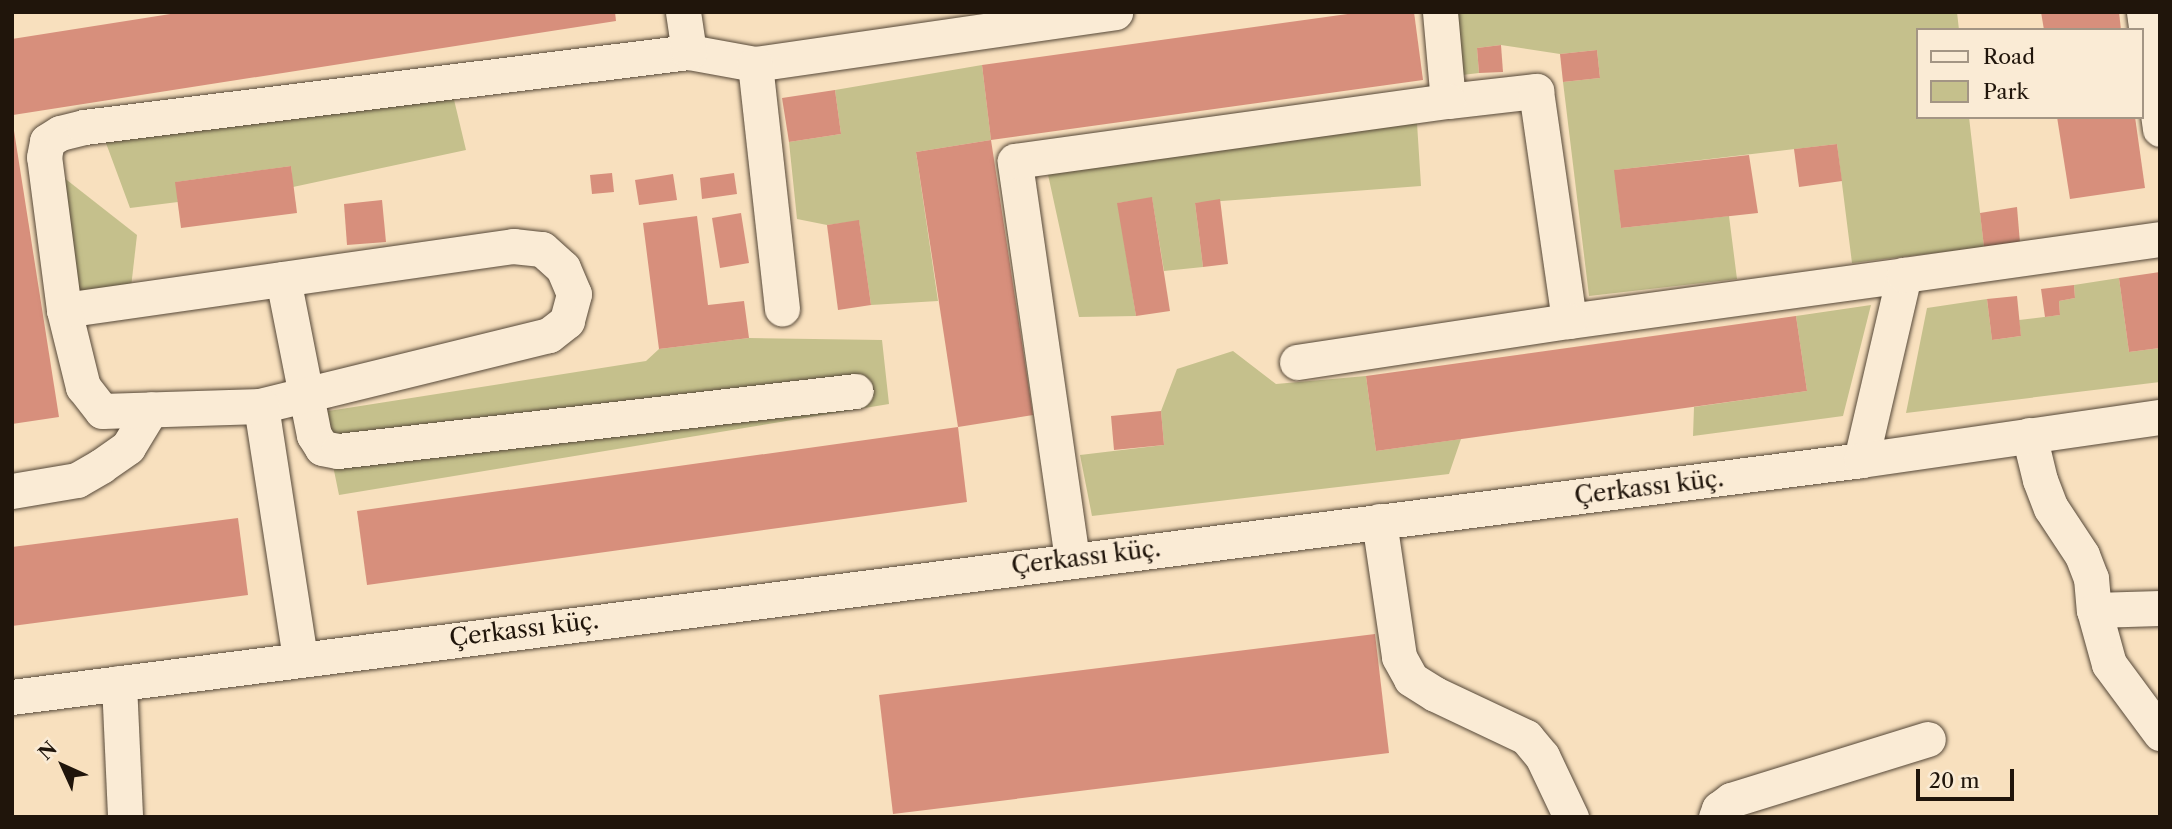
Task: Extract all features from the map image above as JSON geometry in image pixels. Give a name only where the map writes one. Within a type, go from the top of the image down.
[{"type":"street","points":[[683,12],[689,52]]},
{"type":"street","points":[[64,310],[513,247],[542,249],[563,268],[574,294],[567,321],[549,335],[261,405],[102,411],[89,399],[83,387],[64,310],[44,157],[47,141],[60,133],[98,125],[689,52],[755,64],[1115,12]]},
{"type":"street","points":[[1440,12],[1448,101]]},
{"type":"street","points":[[2144,12],[2160,129]]},
{"type":"street","points":[[755,64],[782,309]]},
{"type":"street","points":[[1072,559],[1015,161],[1536,91],[1569,321]]},
{"type":"street","points":[[1297,362],[1569,321],[2160,239]]},
{"type":"street","points":[[1861,460],[1904,275]]},
{"type":"street","points":[[283,279],[314,435],[322,448],[338,452],[856,391]]},
{"type":"street","points":[[261,405],[300,658]]},
{"type":"street","points":[[12,491],[76,480],[101,466],[128,447],[151,409]]},
{"type":"street","name":"Çerkassı küç.","points":[[12,697],[1072,559],[1861,460],[2160,417]]},
{"type":"street","points":[[2029,435],[2040,480],[2051,508],[2082,555],[2091,578],[2094,610],[2109,664],[2160,733]]},
{"type":"street","points":[[1379,521],[1399,657],[1411,679],[1435,694],[1526,737],[1542,756],[1572,817]]},
{"type":"street","points":[[2094,610],[2160,608]]},
{"type":"street","points":[[119,683],[125,817]]},
{"type":"street","points":[[1716,817],[1719,809],[1731,800],[1928,739]]},
{"type":"green space","points":[[1440,12],[1957,12],[1959,28],[1916,28],[1916,119],[1969,119],[1984,247],[1852,263],[1837,144],[1615,170],[1621,228],[1729,216],[1737,279],[1589,296],[1563,82],[1600,78],[1597,50],[1560,54],[1501,45],[1477,48],[1479,73],[1446,77]]},
{"type":"green space","points":[[982,65],[991,140],[916,152],[938,301],[871,305],[859,221],[827,225],[797,219],[789,142],[841,134],[835,90]]},
{"type":"green space","points":[[451,87],[466,150],[293,187],[291,166],[176,182],[178,202],[130,208],[103,135]]},
{"type":"green space","points":[[1417,123],[1421,186],[1195,203],[1203,267],[1164,271],[1152,198],[1118,203],[1136,316],[1079,317],[1047,170]]},
{"type":"green space","points":[[49,166],[137,235],[129,305],[74,314]]},
{"type":"green space","points":[[2119,278],[2129,352],[2160,348],[2160,382],[1906,413],[1927,308],[1987,299],[1992,340],[2021,336],[2019,320],[2060,315],[2059,301],[2075,298],[2074,285]]},
{"type":"green space","points":[[1871,305],[1843,416],[1693,436],[1694,407],[1807,391],[1796,316]]},
{"type":"green space","points":[[749,338],[882,340],[889,404],[339,495],[322,412],[646,361],[659,349]]},
{"type":"green space","points":[[1233,351],[1276,384],[1366,376],[1376,451],[1461,439],[1449,474],[1092,516],[1080,455],[1164,445],[1161,411],[1177,369]]},
{"type":"building","points":[[183,12],[615,12],[616,21],[13,115],[12,39]]},
{"type":"building","points":[[1362,12],[1414,12],[1423,80],[991,140],[982,65]]},
{"type":"building","points":[[2041,12],[2119,12],[2121,28],[2044,28]]},
{"type":"building","points":[[1501,45],[1503,72],[1479,73],[1477,48]]},
{"type":"building","points":[[1597,50],[1600,78],[1563,82],[1560,54]]},
{"type":"building","points":[[835,90],[841,134],[789,142],[782,98]]},
{"type":"building","points":[[12,118],[59,417],[12,424]]},
{"type":"building","points":[[2057,119],[2135,119],[2145,188],[2070,199]]},
{"type":"building","points":[[991,140],[1033,415],[958,427],[916,152]]},
{"type":"building","points":[[1837,144],[1842,181],[1799,187],[1794,149]]},
{"type":"building","points":[[1749,155],[1758,213],[1621,228],[1614,170]]},
{"type":"building","points":[[291,166],[297,213],[181,228],[175,182]]},
{"type":"building","points":[[612,173],[614,192],[592,194],[590,175]]},
{"type":"building","points":[[734,173],[737,194],[702,199],[700,178]]},
{"type":"building","points":[[673,174],[677,200],[639,205],[635,180]]},
{"type":"building","points":[[1152,197],[1170,311],[1136,316],[1117,203]]},
{"type":"building","points":[[1220,199],[1228,264],[1203,267],[1195,203]]},
{"type":"building","points":[[382,200],[386,242],[347,245],[344,204]]},
{"type":"building","points":[[2017,207],[2020,243],[1984,247],[1980,213]]},
{"type":"building","points":[[741,213],[749,263],[720,268],[712,218]]},
{"type":"building","points":[[697,216],[708,305],[744,301],[749,338],[659,349],[643,223]]},
{"type":"building","points":[[859,220],[871,305],[838,310],[827,225]]},
{"type":"building","points":[[2160,272],[2160,348],[2129,352],[2119,278]]},
{"type":"building","points":[[2074,285],[2075,298],[2059,301],[2060,315],[2045,317],[2041,289]]},
{"type":"building","points":[[2017,296],[2021,336],[1992,340],[1987,299]]},
{"type":"building","points":[[1796,316],[1807,391],[1376,451],[1366,376]]},
{"type":"building","points":[[1161,411],[1164,445],[1114,450],[1111,416]]},
{"type":"building","points":[[958,427],[967,502],[367,585],[357,511]]},
{"type":"building","points":[[238,518],[248,595],[12,626],[12,547]]},
{"type":"building","points":[[1375,634],[1389,753],[893,814],[879,695]]}]
